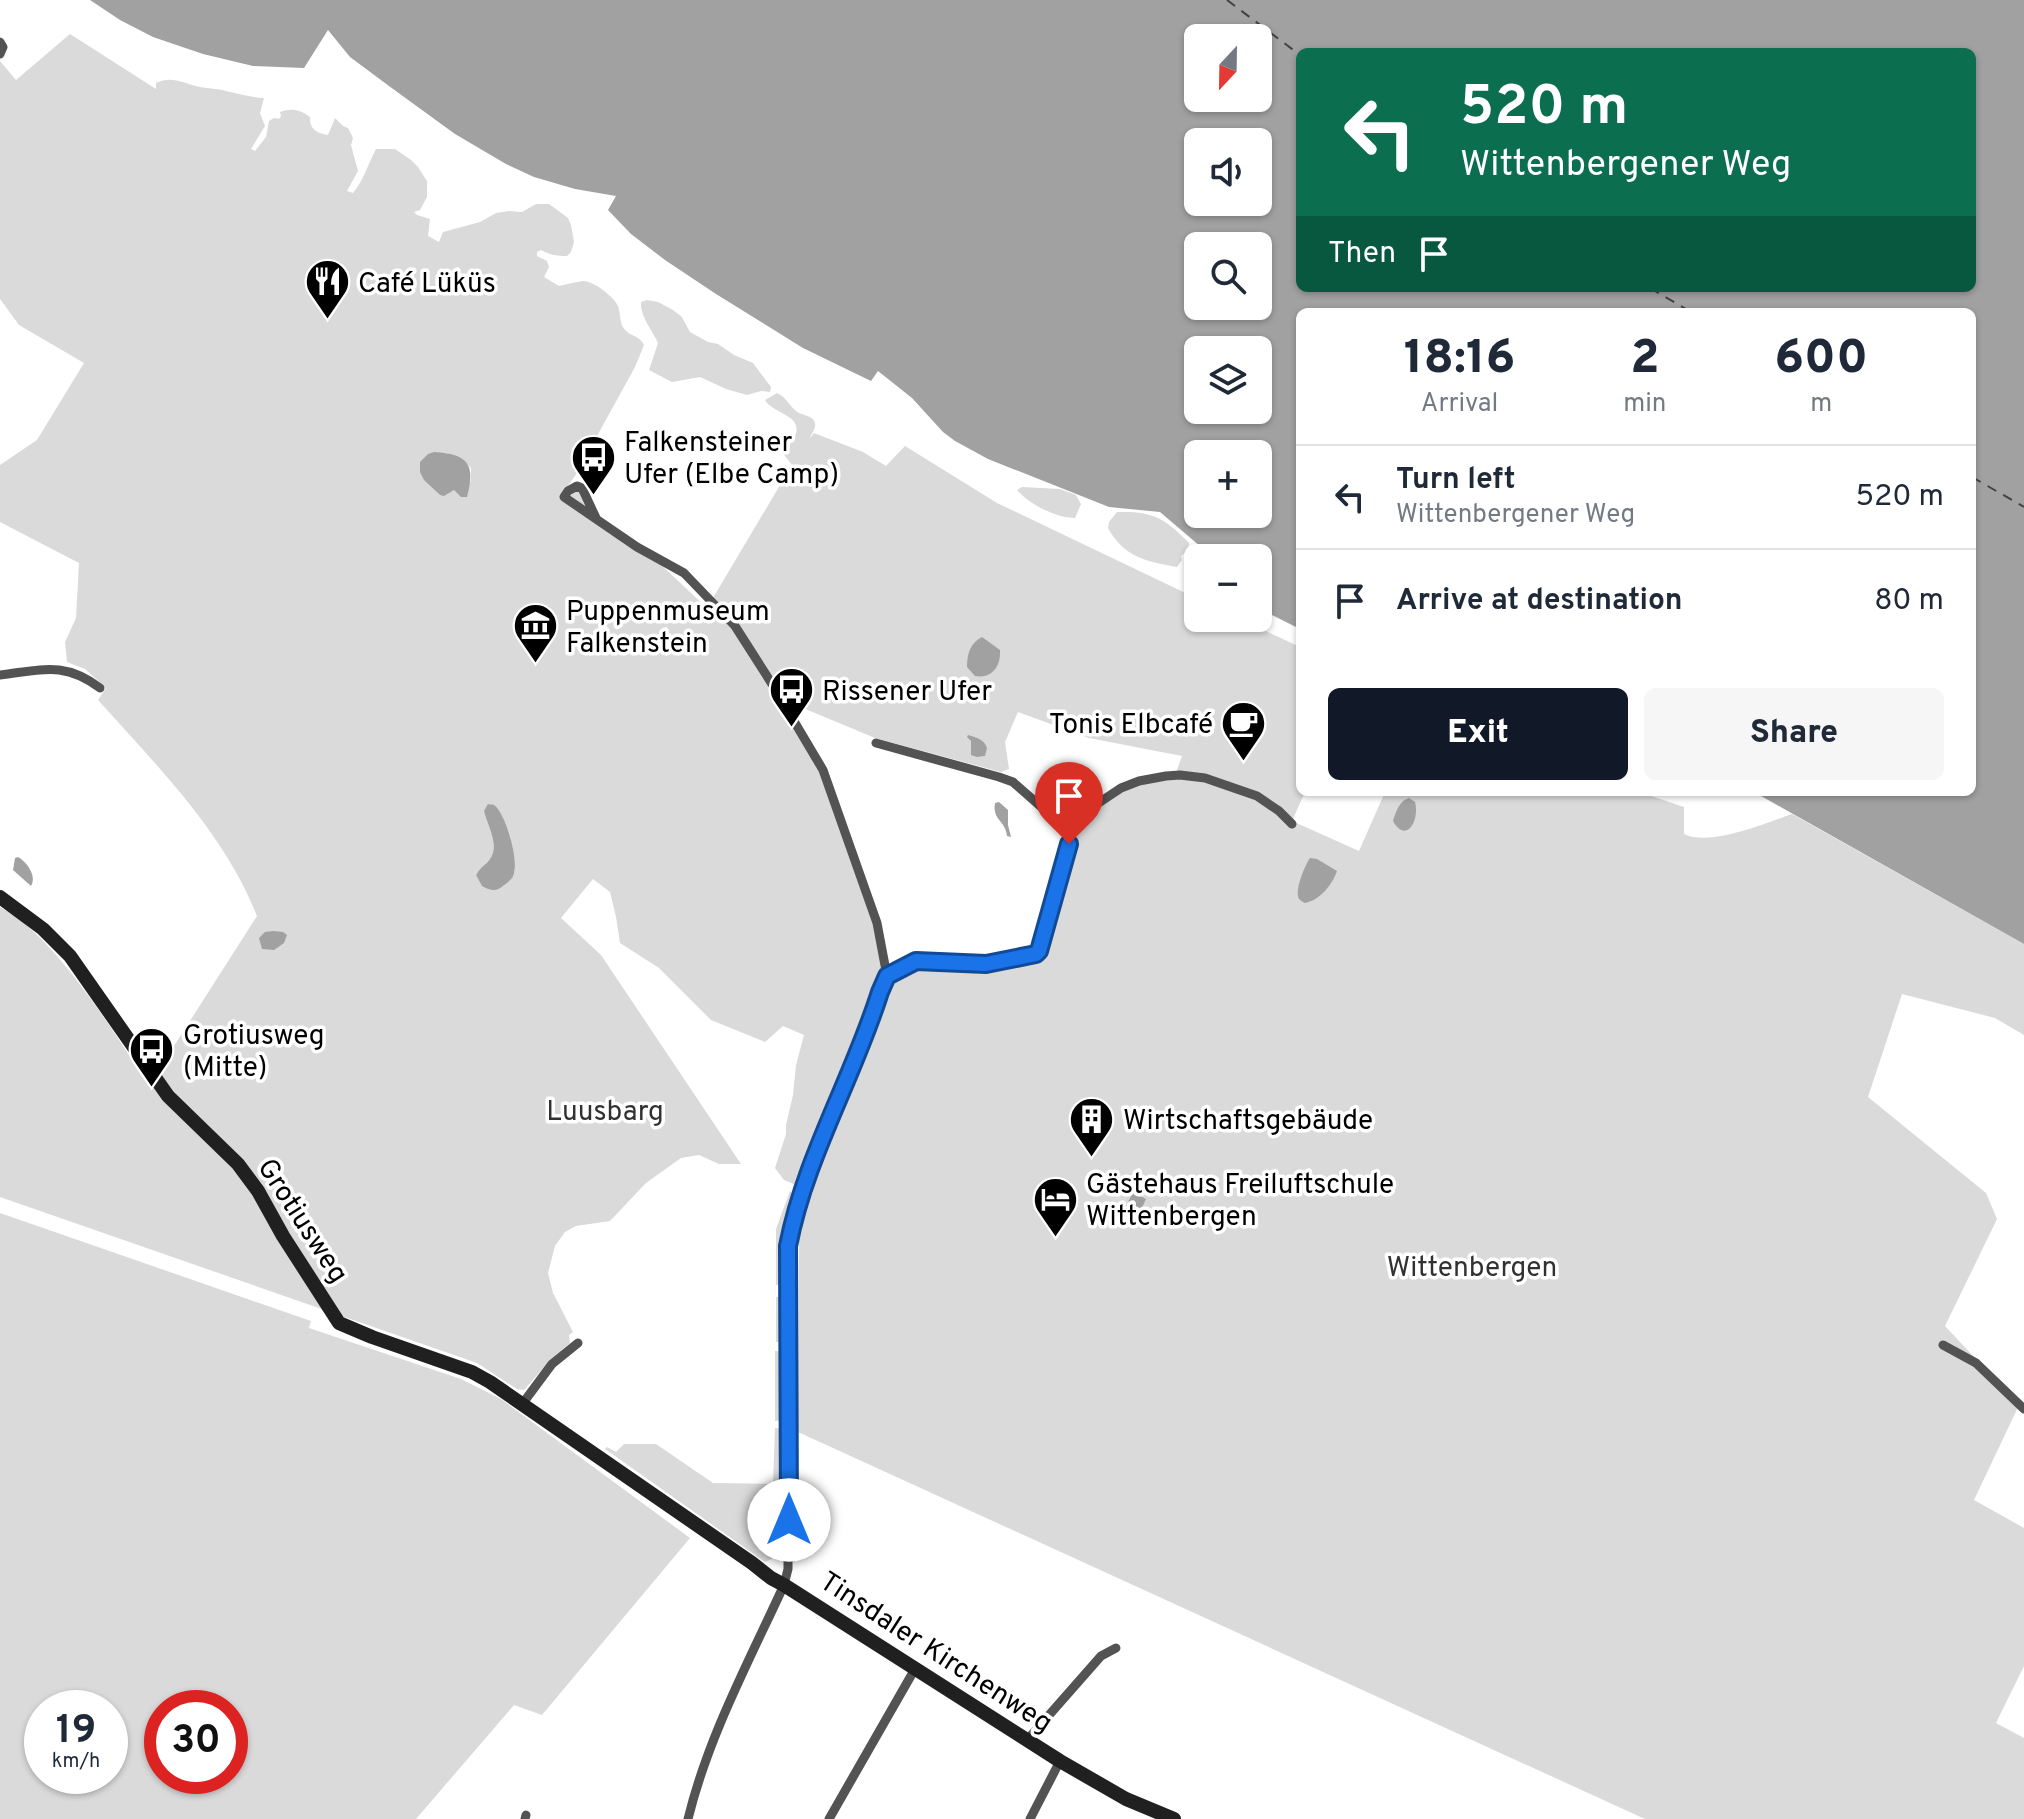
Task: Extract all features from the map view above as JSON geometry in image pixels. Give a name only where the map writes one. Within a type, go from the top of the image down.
[{"type":"street","points":[[0,42],[3,49],[0,54]]},
{"type":"street","points":[[596,518],[637,547],[684,573],[735,626],[772,684],[823,770],[877,923],[887,976],[806,1181],[788,1246],[788,1569],[784,1585],[713,1739],[688,1819]]},
{"type":"street","points":[[0,675],[62,669],[80,675],[100,688]]},
{"type":"street","points":[[876,743],[1013,782],[1071,833]]},
{"type":"street","points":[[887,976],[916,961],[986,964],[1036,954],[1071,833],[1097,804],[1113,792],[1139,781],[1180,775],[1214,781],[1247,791],[1292,824]]},
{"type":"street","name":"Grotiusweg","points":[[0,897],[43,929],[70,956],[168,1096],[244,1171],[339,1323]]},
{"type":"street","name":"Tinsdaler Kirchenweg","points":[[339,1323],[472,1372],[523,1403],[771,1578],[1060,1761],[1126,1799],[1170,1818]]},
{"type":"street","points":[[523,1403],[552,1364],[578,1343]]},
{"type":"street","points":[[1943,1345],[1976,1363],[2024,1409]]},
{"type":"street","points":[[1028,1739],[1101,1656],[1116,1648]]},
{"type":"street","points":[[829,1819],[916,1667]]},
{"type":"street","points":[[1030,1819],[1060,1761]]},
{"type":"green space","name":"Wittenbergen","points":[[70,34],[156,89],[156,83],[173,80],[264,98],[260,113],[265,126],[251,149],[255,151],[266,137],[269,121],[279,119],[280,112],[302,112],[310,117],[314,130],[328,135],[335,118],[348,128],[353,138],[351,145],[358,171],[347,191],[353,193],[357,188],[376,149],[395,149],[418,167],[427,181],[427,197],[420,210],[414,212],[430,219],[428,236],[439,242],[443,232],[480,222],[496,213],[522,212],[536,204],[549,204],[568,218],[574,242],[571,252],[567,256],[541,250],[537,252],[537,256],[547,261],[549,267],[544,277],[559,286],[583,281],[598,287],[616,302],[625,330],[644,345],[635,367],[565,490],[571,495],[578,489],[587,507],[658,562],[707,608],[792,465],[782,452],[795,436],[795,423],[765,400],[777,393],[796,411],[814,420],[815,428],[810,438],[814,433],[863,452],[886,466],[905,446],[997,503],[1184,592],[1184,632],[1268,632],[1296,645],[1296,796],[1303,796],[1292,821],[1359,851],[1383,796],[1652,796],[1684,807],[1684,834],[1708,838],[1738,832],[1792,814],[2024,944],[2024,1035],[1995,1018],[1902,994],[1868,1097],[1986,1193],[1997,1219],[1945,1326],[2019,1405],[1974,1500],[2024,1528],[2024,1666],[1996,1723],[2024,1738],[2024,1819],[1645,1819],[798,1432],[799,1231],[813,1192],[784,1180],[775,1168],[786,1134],[796,1065],[804,1035],[783,1026],[765,1042],[711,1020],[659,968],[620,943],[610,892],[593,879],[561,918],[601,955],[741,1164],[719,1164],[699,1155],[681,1158],[646,1183],[610,1221],[576,1226],[565,1232],[555,1246],[548,1273],[553,1293],[573,1332],[569,1335],[570,1343],[524,1390],[517,1389],[477,1363],[0,1197],[0,907],[21,921],[62,962],[149,1085],[257,916],[227,856],[208,828],[166,775],[98,700],[106,688],[85,669],[67,662],[65,642],[76,618],[79,563],[0,522],[0,465],[37,440],[84,363],[19,325],[0,299],[0,61],[16,80]],"holes":[[[446,453],[463,460],[471,468],[471,481],[461,497],[454,490],[440,495],[432,487]],[[779,698],[875,738],[1001,772],[1009,769],[1005,742],[1018,712],[1089,738],[1182,756],[1174,778],[1137,784],[1103,801],[1074,831],[1040,953],[1023,962],[986,967],[916,962],[884,978],[875,922],[819,764]],[[484,811],[510,835],[515,872],[482,886],[476,874],[490,859],[494,848]]]},
{"type":"green space","points":[[647,300],[673,310],[682,317],[690,332],[753,363],[771,387],[770,392],[747,395],[700,377],[672,382],[649,370],[658,343],[642,313],[641,302]]},
{"type":"green space","points":[[1022,487],[1060,489],[1076,495],[1081,504],[1075,518],[1051,513],[1036,505],[1017,490]]},
{"type":"green space","points":[[1117,512],[1149,515],[1165,522],[1189,544],[1184,544],[1184,553],[1177,567],[1145,560],[1128,552],[1114,538],[1108,528]]},
{"type":"green space","points":[[790,1191],[794,1196],[782,1230],[783,1285],[776,1285],[776,1229]]},
{"type":"green space","points":[[0,1213],[311,1321],[309,1328],[461,1379],[501,1399],[690,1538],[542,1715],[514,1705],[416,1819],[0,1819]]},
{"type":"green space","points":[[783,1296],[783,1342],[776,1342],[776,1297]]},
{"type":"green space","points":[[775,1351],[783,1351],[782,1420],[775,1421]]},
{"type":"green space","points":[[775,1428],[783,1429],[781,1555],[765,1562],[605,1449],[607,1447],[616,1452],[624,1444],[656,1444],[713,1483],[773,1484]]},
{"type":"shaded area","points":[[90,0],[2024,0],[2024,944],[1761,796],[1976,796],[1976,308],[1296,308],[1296,627],[1272,615],[1272,544],[1198,544],[1160,512],[1109,507],[988,459],[943,432],[912,398],[878,371],[871,381],[803,348],[665,260],[631,234],[608,210],[616,196],[575,189],[534,177],[455,134],[350,57],[328,30],[304,68],[253,66],[203,54],[153,37]]},
{"type":"shaded area","points":[[434,452],[455,455],[467,463],[470,486],[467,497],[461,497],[454,490],[440,495],[424,480],[420,462]]},
{"type":"shaded area","points":[[982,637],[1000,650],[1000,656],[991,673],[975,676],[967,667],[968,658],[972,646]]},
{"type":"shaded area","points":[[968,735],[984,743],[987,748],[985,756],[971,755]]},
{"type":"shaded area","points":[[1409,798],[1415,802],[1416,816],[1411,827],[1403,830],[1393,821],[1400,804]]},
{"type":"shaded area","points":[[999,802],[1008,810],[1011,837],[1007,836],[995,813],[995,803]]},
{"type":"shaded area","points":[[488,804],[494,805],[503,818],[515,861],[512,878],[494,890],[482,886],[476,875],[494,848],[484,811]]},
{"type":"shaded area","points":[[18,857],[30,870],[33,878],[31,886],[13,870],[15,858]]},
{"type":"shaded area","points":[[1310,858],[1337,871],[1325,891],[1305,903],[1299,899],[1298,890]]},
{"type":"shaded area","points":[[265,932],[287,935],[284,943],[274,950],[262,949],[259,938]]},
{"type":"shaded area","points":[[1133,1192],[1146,1199],[1137,1218],[1123,1212]]},
{"type":"ferry route","points":[[1227,0],[1296,52]]},
{"type":"ferry route","points":[[1657,292],[1684,308]]},
{"type":"ferry route","points":[[1976,479],[2024,507]]},
{"type":"place","name":"Café Lüküs","points":[[327,321]]},
{"type":"place","name":"Falkensteiner Ufer (Elbe Camp)","points":[[593,496]]},
{"type":"place","name":"Puppenmuseum Falkenstein","points":[[535,665]]},
{"type":"place","name":"Rissener Ufer","points":[[791,729]]},
{"type":"place","name":"Tonis Elbcafé","points":[[1244,762]]},
{"type":"place","name":"Grotiusweg (Mitte)","points":[[152,1089]]},
{"type":"place","name":"Wirtschaftsgebäude","points":[[1092,1158]]},
{"type":"place","name":"Gästehaus Freiluftschule Wittenbergen","points":[[1055,1238]]},
{"type":"route","points":[[789,1520],[788,1246],[806,1181],[880,992],[887,976],[916,961],[986,964],[1036,954],[1069,844]]},
{"type":"park label","name":"Luusbarg","points":[[605,1110]]}]
